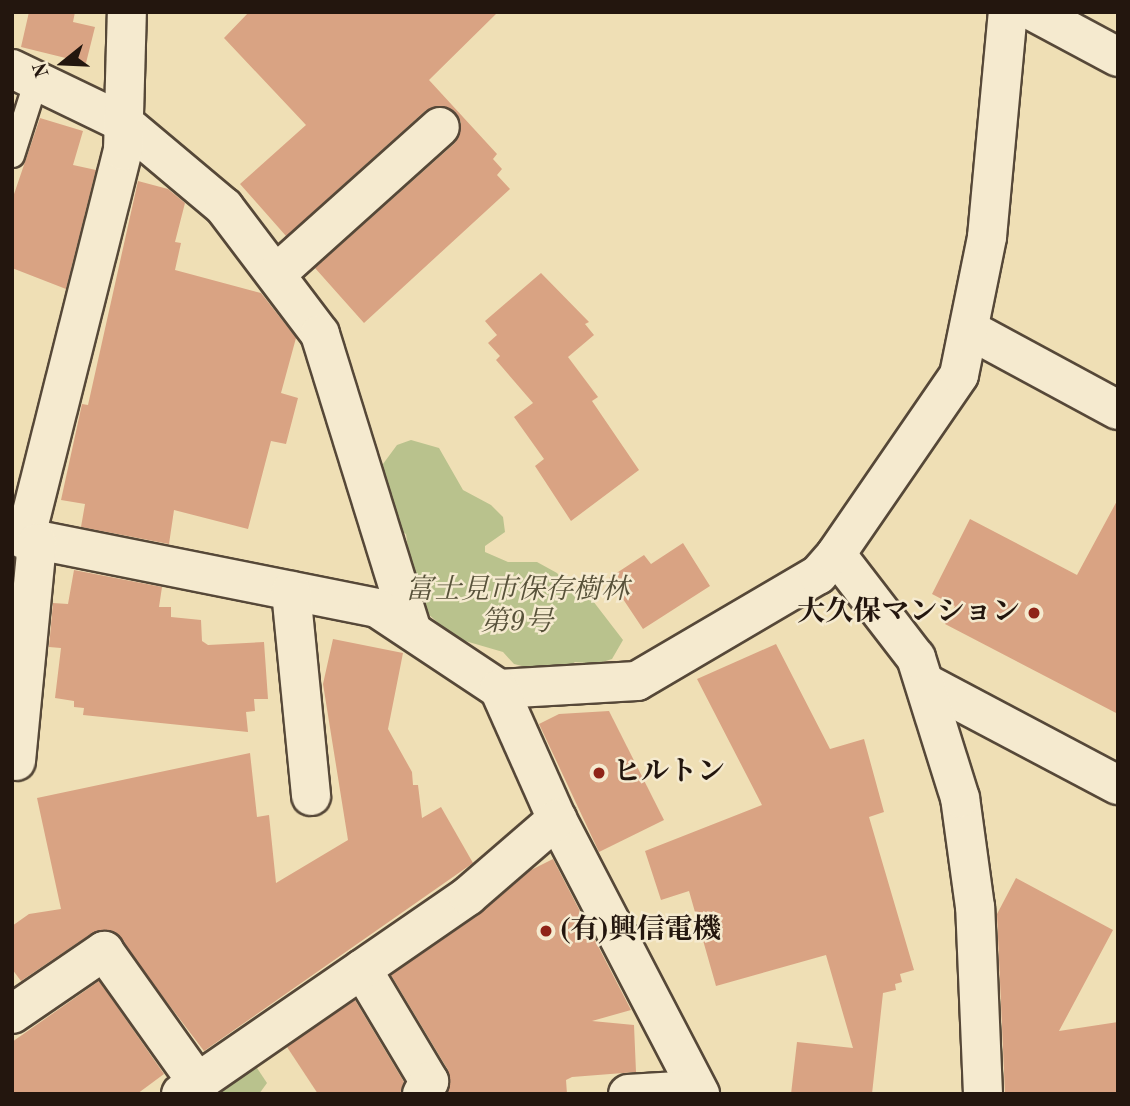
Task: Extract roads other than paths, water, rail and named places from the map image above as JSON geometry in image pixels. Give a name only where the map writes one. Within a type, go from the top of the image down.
[{"type":"street","points":[[16,761],[25,539],[123,151],[127,12]]},
{"type":"street","points":[[499,689],[637,681],[818,575],[836,554],[959,375],[987,237],[1008,12]]},
{"type":"street","points":[[1034,12],[1118,57]]},
{"type":"street","points":[[24,75],[124,122],[224,207],[320,334],[411,628]]},
{"type":"street","points":[[276,274],[440,127]]},
{"type":"street","points":[[970,330],[1118,410]]},
{"type":"street","points":[[25,539],[377,608],[411,628],[499,689],[557,820],[697,1092],[628,1094]]},
{"type":"street","points":[[836,554],[916,658],[927,684],[960,798],[975,907],[983,1094]]},
{"type":"street","points":[[292,591],[311,796]]},
{"type":"street","points":[[927,684],[1118,785]]},
{"type":"street","points":[[12,1014],[104,951],[189,1088],[468,896],[557,820]]},
{"type":"street","points":[[362,969],[429,1081],[422,1094]]},
{"type":"lane","points":[[12,155],[24,75]]},
{"type":"place","name":"大久保マンション","points":[[1034,613]]},
{"type":"place","name":"ヒルトン","points":[[599,773]]},
{"type":"place","name":"(有)興信電機","points":[[546,931]]},
{"type":"park label","name":"富士見市保存樹林 第9号","points":[[517,607]]}]
